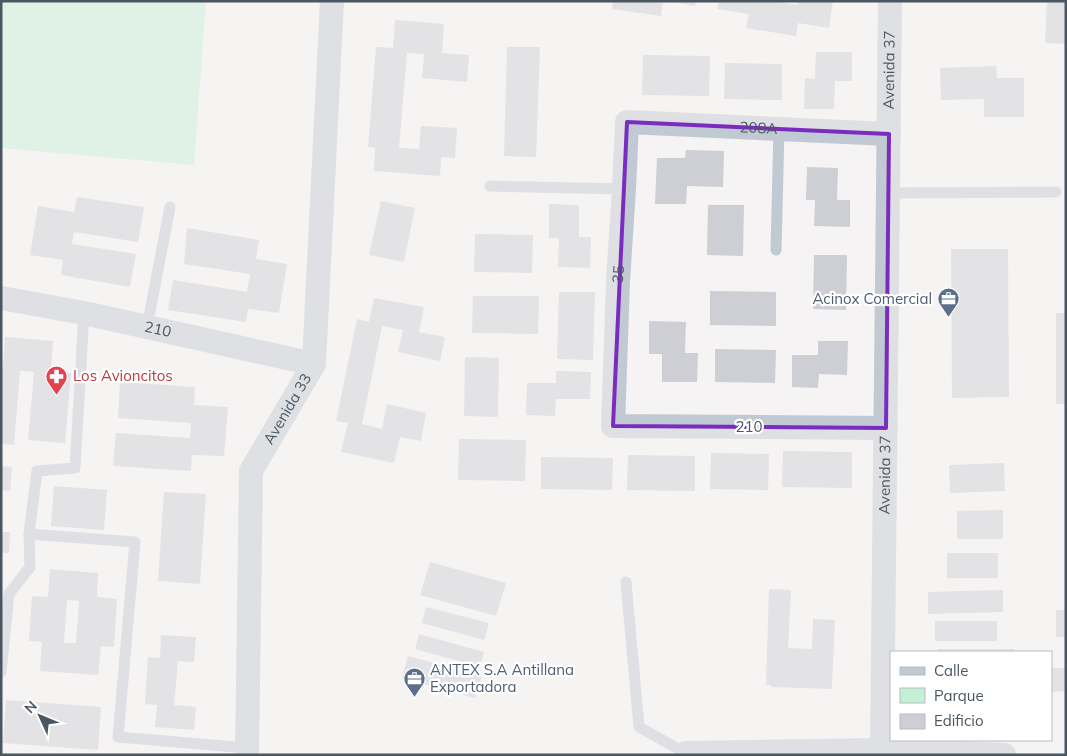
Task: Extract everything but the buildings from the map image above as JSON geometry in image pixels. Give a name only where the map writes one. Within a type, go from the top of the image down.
[{"type":"street","name":"Avenida 33","points":[[247,751],[251,471],[314,364],[332,1]]},
{"type":"street","name":"Avenida 37","points":[[882,750],[890,1]]},
{"type":"street","name":"208A","points":[[627,122],[889,134]]},
{"type":"street","name":"35","points":[[613,426],[618,281],[627,122]]},
{"type":"street","name":"210","points":[[1,298],[84,313],[314,364]]},
{"type":"street","name":"210","points":[[613,426],[886,428]]},
{"type":"street","points":[[686,754],[882,750],[1004,755]]},
{"type":"lane","points":[[776,250],[779,129]]},
{"type":"lane","points":[[490,186],[624,189]]},
{"type":"lane","points":[[888,193],[1056,192]]},
{"type":"lane","points":[[147,327],[170,207]]},
{"type":"lane","points":[[1,672],[10,594],[30,567],[30,534],[36,471],[75,468],[84,313]]},
{"type":"lane","points":[[30,534],[135,542],[118,737],[247,751]]},
{"type":"lane","points":[[626,582],[639,727],[686,754]]},
{"type":"highlighted area","points":[[627,122],[889,134],[886,428],[613,426]]},
{"type":"green space","points":[[1,1],[206,1],[194,165],[1,148]]},
{"type":"place","name":"Acinox Comercial","points":[[948,318]]},
{"type":"place","name":"Los Avioncitos","points":[[57,395]]},
{"type":"place","name":"ANTEX S.A Antillana Exportadora","points":[[414,698]]}]
